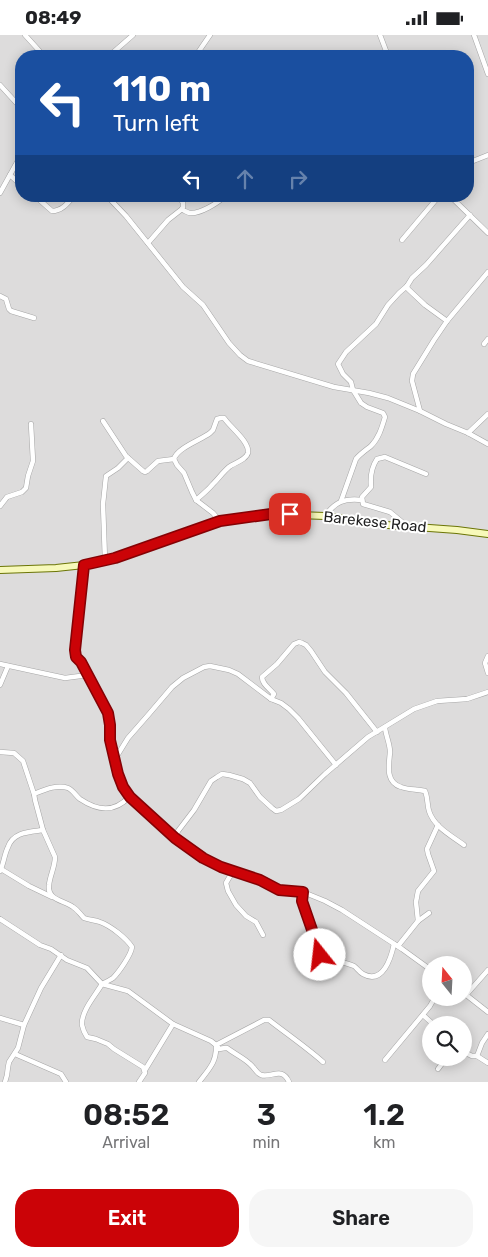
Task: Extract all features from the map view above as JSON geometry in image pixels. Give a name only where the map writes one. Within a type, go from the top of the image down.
[{"type":"main road","name":"Barekese Road","points":[[0,570],[84,565],[122,555],[220,521],[271,514],[325,516],[388,525],[476,531],[488,534]]},
{"type":"street","points":[[25,35],[39,50]]},
{"type":"street","points":[[116,50],[133,35]]},
{"type":"street","points":[[200,50],[210,35]]},
{"type":"street","points":[[380,35],[386,50]]},
{"type":"street","points":[[474,35],[488,74]]},
{"type":"street","points":[[0,85],[15,101]]},
{"type":"street","points":[[474,161],[488,155]]},
{"type":"street","points":[[0,193],[15,166]]},
{"type":"street","points":[[10,175],[15,180]]},
{"type":"street","points":[[42,202],[52,211],[56,211],[68,202]]},
{"type":"street","points":[[113,202],[178,281],[203,305],[229,343],[248,361],[334,387],[376,394],[420,411],[488,444]]},
{"type":"street","points":[[148,243],[168,220],[182,209],[182,202]]},
{"type":"street","points":[[182,209],[190,213],[200,211],[219,202]]},
{"type":"street","points":[[402,240],[434,202]]},
{"type":"street","points":[[456,202],[488,233]]},
{"type":"street","points":[[341,501],[356,459],[373,444],[379,435],[385,417],[383,413],[361,403],[351,382],[338,364],[346,352],[376,324],[388,305],[470,215]]},
{"type":"street","points":[[420,411],[412,377],[434,340],[488,272]]},
{"type":"street","points":[[407,286],[425,305],[448,321]]},
{"type":"street","points":[[0,296],[6,299],[11,311],[34,318]]},
{"type":"street","points":[[484,344],[488,339]]},
{"type":"street","points":[[468,433],[488,414]]},
{"type":"street","points":[[196,500],[221,474],[230,466],[246,457],[248,453],[241,437],[224,418],[217,419],[210,433],[180,451],[175,455],[174,459],[176,465],[184,473],[196,500],[220,521]]},
{"type":"street","points":[[103,421],[128,458],[145,472],[158,461],[174,459]]},
{"type":"street","points":[[0,506],[7,497],[22,493],[26,488],[32,461],[31,424]]},
{"type":"street","points":[[362,500],[362,497],[370,487],[370,475],[373,466],[380,457],[426,474]]},
{"type":"street","points":[[105,560],[103,504],[106,476],[128,458]]},
{"type":"street","points":[[325,516],[330,509],[345,499],[362,500]]},
{"type":"street","points":[[362,500],[363,504],[390,513],[408,526]]},
{"type":"street","points":[[84,565],[75,650],[76,657],[81,662],[108,713],[114,760],[123,787],[130,797],[175,838],[203,858],[221,867],[260,880],[279,890],[303,892],[325,901],[396,945],[422,964]]},
{"type":"street","points":[[271,699],[274,694],[264,683],[262,677],[277,664],[294,644],[299,642],[306,645],[325,672],[346,693],[377,732]]},
{"type":"street","points":[[488,656],[485,663],[488,673]]},
{"type":"street","points":[[0,664],[65,678],[88,675]]},
{"type":"street","points":[[0,685],[8,666]]},
{"type":"street","points":[[114,760],[128,738],[172,687],[183,678],[204,667],[210,666],[238,674],[271,699],[281,703],[298,718],[336,765]]},
{"type":"street","points":[[175,838],[211,781],[222,774],[243,779],[250,783],[272,809],[281,811],[299,799],[368,737],[414,709],[437,701],[468,699],[488,693]]},
{"type":"street","points":[[385,728],[389,747],[388,772],[394,783],[400,787],[425,791],[428,797],[429,811],[438,825],[464,845]]},
{"type":"street","points":[[0,752],[14,753],[23,761],[43,830],[55,857],[49,886],[52,897]]},
{"type":"street","points":[[34,794],[50,788],[68,788],[79,798],[103,810],[125,802],[130,797]]},
{"type":"street","points":[[418,921],[416,902],[418,891],[434,871],[427,849],[438,825]]},
{"type":"street","points":[[43,830],[22,833],[14,838],[8,845],[1,870],[29,886],[74,907],[84,918],[104,924],[126,939],[131,945],[131,953],[113,978],[102,984],[83,1017],[82,1025],[87,1037],[108,1044],[145,1070]]},
{"type":"street","points":[[233,871],[226,883],[233,901],[241,912],[256,922],[263,935]]},
{"type":"street","points":[[303,892],[302,901],[319,950],[318,956],[354,966],[370,976],[383,971],[387,967],[396,945],[418,921],[430,913]]},
{"type":"street","points":[[0,919],[40,945],[51,949],[67,960],[87,968],[102,984],[128,991],[173,1024],[211,1041],[219,1049],[227,1048],[250,1064],[257,1073],[265,1076],[277,1073],[282,1074],[289,1082]]},
{"type":"street","points":[[5,1082],[9,1062],[18,1048],[24,1025],[41,988],[61,955]]},
{"type":"street","points":[[472,987],[488,970]]},
{"type":"street","points":[[472,999],[488,1012]]},
{"type":"street","points":[[385,1060],[429,1006]]},
{"type":"street","points":[[0,1018],[24,1025]]},
{"type":"street","points":[[216,1045],[259,1022],[269,1020],[304,1045],[323,1062]]},
{"type":"street","points":[[139,1082],[173,1024]]},
{"type":"street","points":[[477,1056],[482,1043],[488,1035]]},
{"type":"street","points":[[199,1082],[217,1055],[216,1045]]},
{"type":"street","points":[[15,1054],[61,1074],[66,1082]]},
{"type":"street","points":[[472,1056],[477,1056],[488,1063]]},
{"type":"street","points":[[260,1082],[262,1075]]},
{"type":"shaded area","points":[[0,35],[488,35],[488,1082],[0,1082]]},
{"type":"route","points":[[290,514],[271,514],[220,521],[115,558],[84,565],[75,650],[76,657],[81,662],[108,713],[110,740],[118,774],[123,787],[130,797],[161,827],[203,858],[221,867],[260,880],[279,890],[303,892],[302,901],[320,955]]}]
